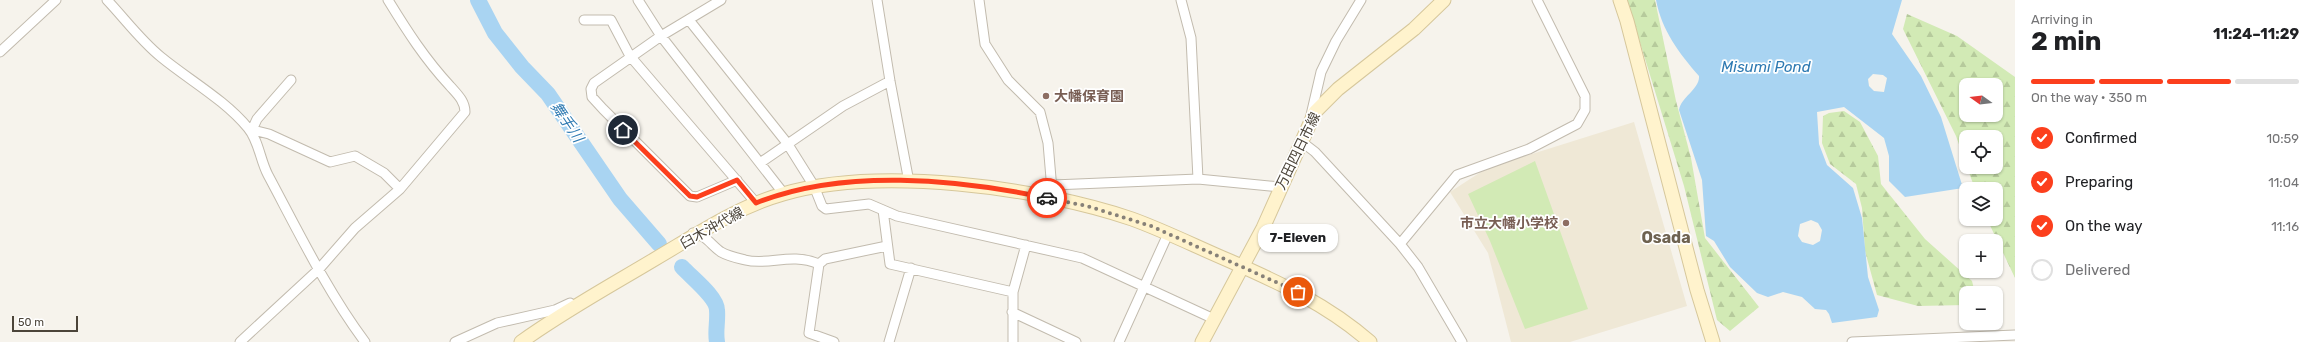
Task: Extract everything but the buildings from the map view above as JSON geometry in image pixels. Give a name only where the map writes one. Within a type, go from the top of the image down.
[{"type":"main road","name":"万田四日市線","points":[[1202,342],[1263,228],[1280,187],[1315,112],[1338,89],[1414,29],[1444,0]]},
{"type":"main road","points":[[1620,0],[1627,21],[1697,290],[1714,342]]},
{"type":"main road","name":"臼木沖代線","points":[[521,342],[564,313],[698,234],[756,203],[814,186],[877,182],[909,182],[956,184],[1051,199],[1129,218],[1243,267],[1318,303],[1370,342]]},
{"type":"street","points":[[0,52],[56,0]]},
{"type":"street","points":[[107,0],[155,52],[234,114],[251,132],[263,166],[345,314],[365,342]]},
{"type":"street","points":[[240,342],[319,269],[355,228],[400,189],[462,117],[464,106],[458,96],[425,59],[388,0]]},
{"type":"street","points":[[638,0],[661,36],[784,194]]},
{"type":"street","points":[[722,0],[630,56],[594,83],[591,89],[592,97],[632,140],[690,196],[697,197],[737,180]]},
{"type":"street","points":[[877,0],[890,81],[909,182]]},
{"type":"street","points":[[979,0],[985,44],[1008,80],[1040,112],[1048,143],[1053,185],[1051,199]]},
{"type":"street","points":[[1181,0],[1191,38],[1198,179]]},
{"type":"street","points":[[1311,120],[1321,72],[1336,42],[1361,0]]},
{"type":"street","points":[[1400,244],[1457,175],[1529,149],[1577,124],[1585,110],[1585,96],[1538,0]]},
{"type":"street","points":[[584,20],[611,20],[630,56],[756,203]]},
{"type":"street","points":[[689,20],[787,143],[814,186],[822,206],[826,209],[869,204],[897,216],[1082,258],[1214,319]]},
{"type":"street","points":[[251,132],[257,119],[291,80]]},
{"type":"street","points":[[760,163],[787,143],[843,106],[890,81]]},
{"type":"street","points":[[251,132],[257,130],[269,134],[330,162],[355,156],[384,173],[400,189]]},
{"type":"street","points":[[1302,142],[1315,152],[1400,244],[1439,299],[1462,342]]},
{"type":"street","points":[[1053,185],[1198,179],[1280,187]]},
{"type":"street","points":[[883,210],[890,264],[1013,292]]},
{"type":"street","points":[[455,342],[497,323],[555,310],[687,234],[698,234],[722,252],[747,260],[759,261],[793,257],[819,264]]},
{"type":"street","points":[[1119,342],[1145,288],[1168,234]]},
{"type":"street","points":[[1013,342],[1013,292],[1026,245]]},
{"type":"street","points":[[834,342],[809,333],[819,264],[825,259],[888,246]]},
{"type":"street","points":[[888,342],[911,268]]},
{"type":"street","points":[[1012,312],[1076,342]]},
{"type":"street","points":[[1852,342],[2015,335]]},
{"type":"shaded area","name":"市立大幡小学校","points":[[1634,122],[1687,306],[1570,342],[1511,342],[1488,253],[1450,192],[1487,168]]},
{"type":"green space","points":[[1627,0],[1655,0],[1676,101],[1691,158],[1705,238],[1759,307],[1730,331],[1717,320],[1684,186]]},
{"type":"green space","points":[[1907,14],[1957,36],[2015,77],[2015,278],[2003,253],[2003,234],[1994,234],[1990,226],[2003,226],[2003,182],[1972,182],[1970,174],[2003,174],[2003,130],[1959,130],[1959,144],[1903,29]]},
{"type":"green space","points":[[1844,111],[1860,122],[1878,156],[1881,184],[1925,239],[1959,269],[1959,278],[1969,278],[1972,281],[1973,286],[1959,286],[1959,305],[1918,306],[1877,295],[1865,251],[1862,208],[1856,184],[1830,164],[1822,143],[1823,116],[1829,113]]},
{"type":"green space","points":[[1535,161],[1588,309],[1525,329],[1490,241],[1468,194]]},
{"type":"water","name":"Misumi Pond","points":[[1656,0],[1902,0],[1892,34],[1921,76],[1941,117],[1961,182],[1959,182],[1959,189],[1905,197],[1889,181],[1889,156],[1884,138],[1844,107],[1817,112],[1819,144],[1827,165],[1853,188],[1862,218],[1868,277],[1879,310],[1877,317],[1832,323],[1826,310],[1815,309],[1802,297],[1783,292],[1768,297],[1757,293],[1730,267],[1714,241],[1706,236],[1702,180],[1679,110],[1680,105],[1697,85],[1699,76],[1678,50],[1662,22]],"holes":[[[1873,74],[1883,75],[1887,78],[1884,92],[1874,91],[1869,86],[1868,79]],[[1811,220],[1818,223],[1822,230],[1820,241],[1813,245],[1802,242],[1798,236],[1800,224]]]},
{"type":"waterway","name":"舞手川","points":[[478,0],[495,33],[522,67],[548,94],[620,199],[659,244]]},
{"type":"waterway","name":"舞手川","points":[[682,267],[703,287],[716,305],[717,342]]},
{"type":"way so far","points":[[1047,198],[1087,206],[1151,226],[1298,292]]},
{"type":"place","name":"大幡保育園","points":[[1046,96]]},
{"type":"place","name":"市立大幡小学校","points":[[1566,223]]},
{"type":"place","name":"7-Eleven","points":[[1298,292]]},
{"type":"district","name":"Osada","points":[[1666,237]]},
{"type":"route","points":[[623,130],[690,196],[697,197],[737,180],[756,203],[814,186],[884,182],[956,184],[1047,198]]}]
